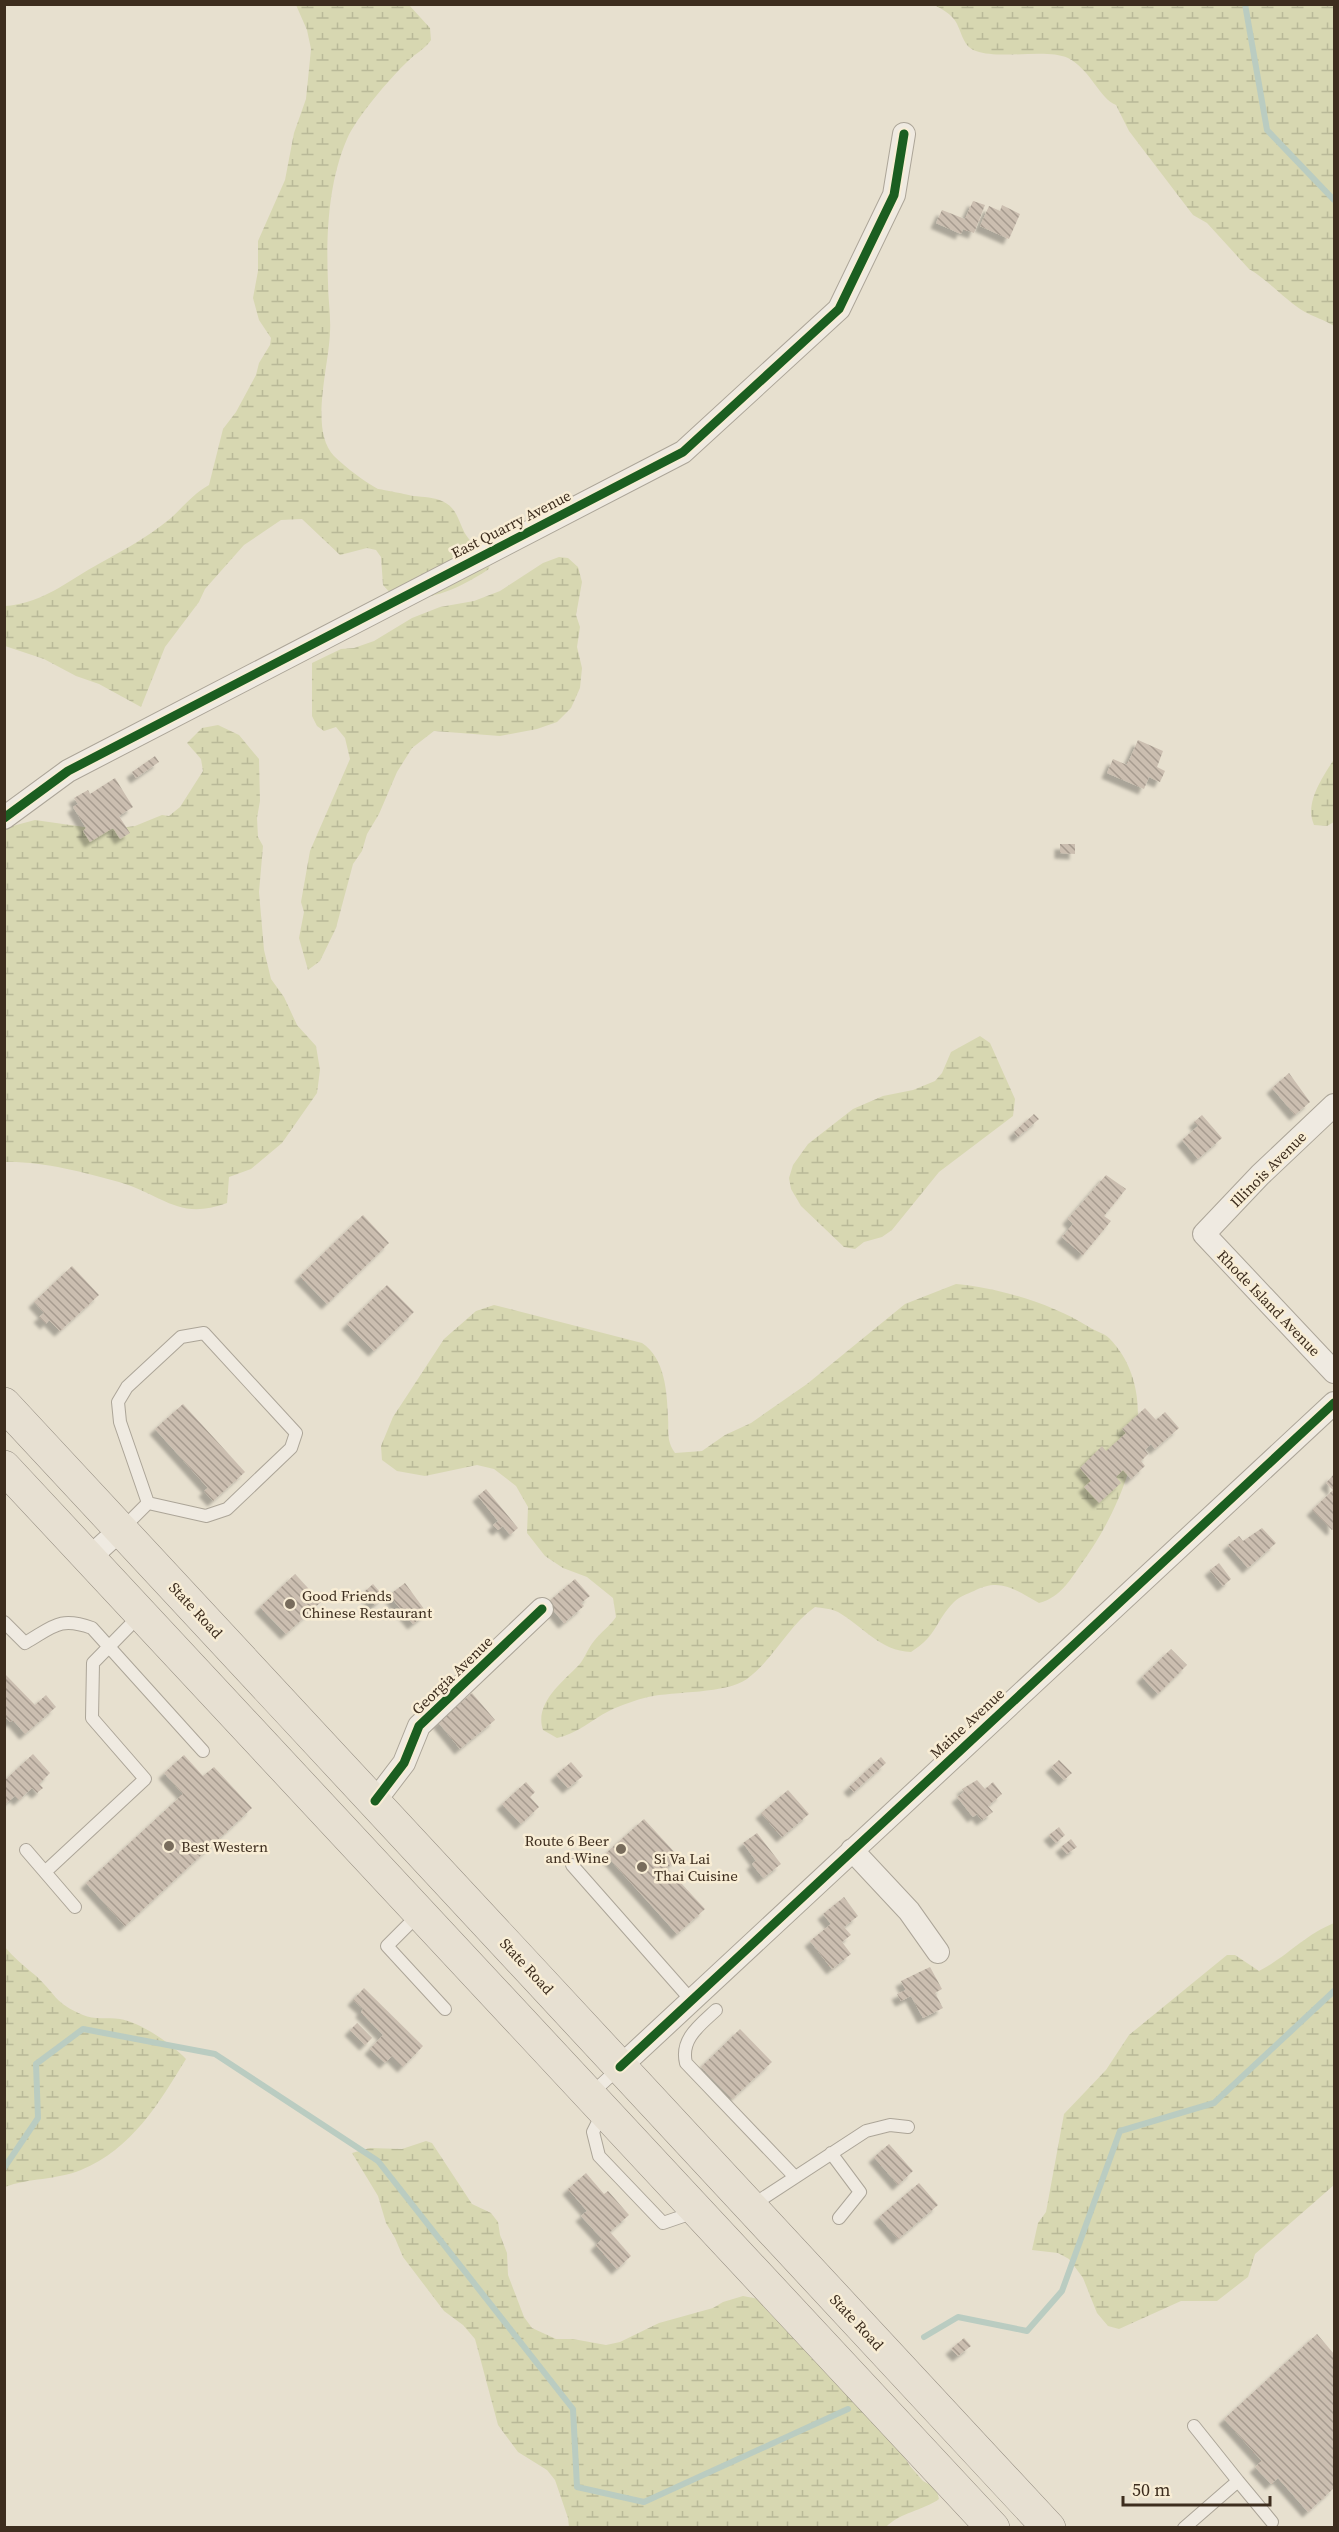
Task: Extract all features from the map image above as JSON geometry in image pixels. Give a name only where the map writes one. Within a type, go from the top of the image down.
[{"type":"main road","name":"State Road","points":[[4,1404],[1049,2528]]},
{"type":"main road","points":[[4,1467],[993,2528]]},
{"type":"street","name":"East Quarry Avenue","points":[[4,818],[68,771],[683,452],[839,309],[894,195],[904,134]]},
{"type":"street","name":"Illinois Avenue","points":[[1204,1234],[1260,1175],[1335,1105]]},
{"type":"street","name":"Rhode Island Avenue","points":[[1204,1234],[1335,1372]]},
{"type":"street","name":"Maine Avenue","points":[[620,2067],[1335,1403]]},
{"type":"street","points":[[89,1558],[121,1529]]},
{"type":"street","name":"Georgia Avenue","points":[[375,1802],[404,1763],[419,1726],[542,1609]]},
{"type":"street","points":[[852,1851],[909,1911],[938,1952]]},
{"type":"lane","points":[[204,1333],[296,1433],[291,1448],[227,1509],[206,1516],[148,1503],[120,1422],[118,1402],[127,1387],[181,1337],[204,1333]]},
{"type":"lane","points":[[121,1529],[148,1503]]},
{"type":"lane","points":[[45,1872],[145,1779],[92,1718],[93,1663],[141,1614]]},
{"type":"lane","points":[[4,1622],[25,1644],[59,1623],[73,1622],[92,1628],[203,1751]]},
{"type":"lane","points":[[26,1850],[75,1906]]},
{"type":"lane","points":[[572,1865],[692,2001]]},
{"type":"lane","points":[[420,1913],[387,1946],[445,2009]]},
{"type":"lane","points":[[716,2010],[690,2035],[684,2055],[686,2064],[795,2177]]},
{"type":"lane","points":[[597,2102],[620,2067]]},
{"type":"lane","points":[[750,2206],[867,2131],[890,2125],[908,2127]]},
{"type":"lane","points":[[831,2152],[860,2192],[839,2218]]},
{"type":"lane","points":[[1194,2426],[1272,2522]]},
{"type":"lane","points":[[1184,2528],[1238,2481]]},
{"type":"green space","points":[[296,5],[409,5],[430,28],[429,43],[392,77],[351,130],[336,173],[328,228],[330,326],[321,415],[327,445],[334,456],[378,489],[436,499],[449,505],[466,535],[490,562],[489,569],[466,583],[432,596],[394,597],[383,585],[381,557],[376,550],[367,548],[340,555],[302,519],[281,520],[244,545],[205,589],[199,602],[165,647],[141,707],[99,684],[76,676],[44,659],[5,646],[5,606],[28,602],[49,593],[131,546],[161,526],[193,496],[209,485],[223,429],[236,412],[270,345],[271,338],[259,320],[253,298],[258,271],[258,241],[285,180],[294,133],[306,99],[311,49],[307,30]]},
{"type":"green space","points":[[934,5],[1334,5],[1334,326],[1290,302],[1249,269],[1207,223],[1193,215],[1129,131],[1116,105],[1105,97],[1076,63],[1059,55],[998,54],[971,49],[953,18]]},
{"type":"green space","points":[[559,557],[568,558],[578,567],[582,582],[576,615],[580,627],[577,647],[582,668],[580,688],[571,708],[557,722],[537,729],[500,736],[434,731],[412,748],[397,772],[379,814],[367,834],[362,851],[353,864],[336,928],[320,961],[308,970],[299,938],[304,912],[301,902],[310,851],[350,759],[345,738],[336,727],[324,731],[317,726],[312,716],[312,663],[341,649],[354,648],[374,641],[412,618],[440,607],[474,601],[500,591],[543,563]]},
{"type":"green space","points":[[218,725],[239,735],[259,759],[260,801],[257,818],[258,837],[263,846],[259,892],[264,950],[271,979],[284,997],[297,1025],[316,1046],[320,1070],[317,1093],[282,1143],[251,1169],[229,1177],[227,1203],[210,1208],[183,1208],[135,1187],[77,1171],[33,1163],[5,1162],[5,828],[35,820],[105,830],[135,826],[162,815],[169,816],[180,807],[203,771],[201,759],[187,743],[202,728]]},
{"type":"green space","points":[[1334,759],[1334,822],[1327,826],[1314,825],[1311,808],[1313,799]]},
{"type":"green space","points":[[980,1036],[990,1043],[1015,1099],[1013,1116],[939,1172],[892,1230],[882,1237],[864,1242],[855,1249],[844,1247],[801,1206],[791,1189],[789,1178],[793,1165],[808,1144],[853,1109],[883,1096],[913,1090],[935,1081],[942,1073],[951,1052]]},
{"type":"green space","points":[[956,1284],[1008,1293],[1059,1311],[1107,1336],[1127,1362],[1136,1390],[1138,1420],[1134,1450],[1125,1481],[1114,1510],[1099,1537],[1060,1592],[1039,1603],[1008,1587],[992,1585],[983,1587],[954,1602],[926,1640],[911,1652],[900,1651],[881,1643],[838,1612],[815,1607],[797,1623],[757,1671],[738,1684],[714,1690],[648,1697],[614,1709],[577,1730],[557,1738],[543,1730],[542,1711],[551,1694],[579,1665],[594,1641],[616,1617],[613,1598],[587,1577],[563,1568],[545,1556],[527,1533],[528,1507],[516,1486],[494,1469],[477,1465],[425,1476],[397,1471],[382,1460],[381,1446],[393,1417],[444,1339],[476,1311],[494,1305],[642,1343],[656,1357],[663,1376],[667,1397],[668,1436],[672,1449],[675,1453],[702,1451],[725,1435],[751,1423],[807,1384],[905,1304]]},
{"type":"green space","points":[[1334,1923],[1334,2185],[1255,2254],[1248,2277],[1217,2301],[1181,2301],[1119,2329],[1108,2326],[1097,2313],[1083,2278],[1069,2259],[1058,2253],[1032,2250],[1038,2223],[1046,2212],[1064,2114],[1106,2070],[1129,2035],[1227,1955],[1235,1955],[1259,1971],[1313,1934]]},
{"type":"green space","points":[[5,1947],[56,1998],[73,2011],[87,2017],[120,2019],[137,2024],[173,2047],[186,2059],[154,2108],[130,2137],[115,2150],[81,2170],[5,2187]]},
{"type":"green space","points":[[426,2141],[432,2143],[472,2204],[491,2213],[498,2222],[507,2253],[508,2275],[524,2317],[532,2328],[556,2339],[573,2339],[606,2345],[620,2342],[659,2323],[713,2308],[723,2302],[743,2296],[764,2300],[866,2397],[910,2466],[923,2481],[936,2488],[939,2499],[898,2518],[886,2527],[569,2527],[555,2480],[547,2470],[518,2452],[498,2425],[475,2339],[463,2325],[444,2311],[403,2257],[386,2223],[378,2196],[352,2153],[370,2148],[402,2149]]},
{"type":"building","points":[[973,201],[985,205],[974,233],[963,229],[961,234],[936,223],[942,210],[965,219]]},
{"type":"building","points":[[1002,205],[1020,214],[1009,239],[980,226],[989,206],[1000,211]]},
{"type":"building","points":[[1138,740],[1163,751],[1157,767],[1165,771],[1160,782],[1149,777],[1144,789],[1107,773],[1113,759],[1127,765]]},
{"type":"building","points":[[155,756],[159,762],[136,778],[132,772]]},
{"type":"building","points":[[115,778],[133,807],[119,816],[130,833],[120,839],[113,828],[90,842],[83,831],[86,828],[73,807],[78,804],[74,798],[88,790],[90,794]]},
{"type":"building","points":[[1060,844],[1075,844],[1075,854],[1060,853]]},
{"type":"building","points":[[1289,1073],[1310,1102],[1295,1115],[1272,1088]]},
{"type":"building","points":[[1034,1114],[1039,1119],[1018,1137],[1014,1132]]},
{"type":"building","points":[[1202,1115],[1222,1138],[1198,1159],[1182,1140],[1198,1126],[1194,1122]]},
{"type":"building","points":[[1106,1175],[1126,1189],[1104,1216],[1111,1221],[1083,1255],[1062,1237],[1073,1224],[1068,1219]]},
{"type":"building","points":[[363,1215],[389,1243],[327,1304],[300,1276]]},
{"type":"building","points":[[72,1266],[99,1295],[60,1331],[49,1320],[46,1324],[39,1317],[44,1313],[34,1302]]},
{"type":"building","points":[[387,1285],[414,1312],[374,1351],[347,1324]]},
{"type":"building","points":[[183,1404],[245,1472],[213,1501],[204,1491],[208,1488],[155,1429]]},
{"type":"building","points":[[1145,1408],[1156,1420],[1165,1412],[1179,1428],[1155,1449],[1151,1444],[1145,1450],[1148,1454],[1141,1461],[1145,1466],[1131,1479],[1123,1470],[1116,1477],[1121,1483],[1099,1503],[1084,1487],[1091,1481],[1080,1468],[1102,1446],[1106,1451],[1126,1433],[1122,1429]]},
{"type":"building","points":[[1334,1474],[1334,1528],[1332,1530],[1312,1510],[1333,1490],[1326,1483]]},
{"type":"building","points":[[486,1489],[518,1528],[510,1535],[503,1526],[498,1530],[493,1525],[498,1521],[478,1496]]},
{"type":"building","points":[[1262,1528],[1276,1543],[1248,1568],[1228,1545],[1239,1536],[1243,1541]]},
{"type":"building","points":[[1219,1563],[1231,1579],[1223,1586],[1210,1570]]},
{"type":"building","name":"Good Friends Chinese Restaurant","points":[[295,1574],[321,1602],[286,1634],[260,1607]]},
{"type":"building","points":[[575,1579],[590,1596],[581,1603],[584,1606],[564,1623],[547,1603]]},
{"type":"building","points":[[405,1583],[427,1613],[413,1624],[389,1595]]},
{"type":"building","points":[[373,1584],[384,1597],[375,1605],[364,1592]]},
{"type":"building","points":[[1171,1649],[1187,1665],[1158,1694],[1142,1677]]},
{"type":"building","points":[[4,1673],[35,1705],[46,1695],[56,1707],[25,1734],[13,1720],[10,1722],[4,1716]]},
{"type":"building","points":[[472,1693],[495,1720],[460,1749],[438,1722]]},
{"type":"building","points":[[33,1754],[50,1773],[39,1784],[43,1788],[37,1793],[32,1788],[19,1800],[15,1796],[4,1805],[4,1781]]},
{"type":"building","name":"Best Western","points":[[184,1755],[203,1776],[214,1767],[252,1808],[125,1926],[86,1883],[183,1794],[164,1773]]},
{"type":"building","points":[[881,1757],[886,1763],[854,1792],[849,1787]]},
{"type":"building","points":[[1059,1760],[1072,1773],[1064,1780],[1051,1767]]},
{"type":"building","points":[[571,1762],[583,1776],[568,1788],[556,1775]]},
{"type":"building","points":[[977,1780],[985,1789],[993,1782],[1002,1794],[988,1806],[993,1812],[982,1820],[977,1814],[973,1817],[957,1797],[964,1792],[962,1789]]},
{"type":"building","points":[[526,1782],[535,1792],[530,1797],[539,1807],[521,1824],[502,1804]]},
{"type":"building","points":[[788,1790],[809,1814],[782,1837],[761,1813]]},
{"type":"building","points":[[644,1819],[679,1857],[667,1868],[705,1909],[677,1934],[605,1854]]},
{"type":"building","points":[[1059,1827],[1065,1835],[1056,1843],[1049,1835]]},
{"type":"building","points":[[757,1833],[781,1864],[763,1878],[752,1864],[756,1861],[743,1843]]},
{"type":"building","points":[[1071,1839],[1077,1847],[1067,1854],[1061,1847]]},
{"type":"building","points":[[844,1897],[858,1916],[844,1927],[851,1935],[842,1942],[851,1954],[832,1969],[810,1941],[831,1924],[823,1914]]},
{"type":"building","points":[[930,1967],[942,1989],[935,1993],[943,2008],[923,2018],[911,1996],[901,2001],[897,1994],[906,1990],[901,1981]]},
{"type":"building","points":[[364,1988],[423,2046],[403,2067],[392,2056],[385,2063],[370,2049],[383,2035],[353,2000]]},
{"type":"building","points":[[357,2023],[372,2038],[365,2045],[350,2030]]},
{"type":"building","points":[[740,2029],[772,2062],[732,2099],[701,2067]]},
{"type":"building","points":[[889,2144],[913,2171],[898,2185],[874,2157]]},
{"type":"building","points":[[586,2173],[604,2194],[608,2191],[629,2215],[610,2232],[631,2256],[617,2269],[596,2245],[602,2239],[581,2216],[587,2211],[568,2189]]},
{"type":"building","points":[[919,2183],[938,2205],[898,2239],[879,2217]]},
{"type":"building","points":[[1317,2334],[1334,2354],[1334,2488],[1308,2512],[1278,2478],[1271,2484],[1255,2467],[1262,2461],[1224,2419]]},
{"type":"building","points":[[964,2338],[971,2346],[958,2356],[951,2349]]},
{"type":"waterway","points":[[1245,4],[1267,130],[1334,200]]},
{"type":"waterway","points":[[924,2337],[958,2317],[1027,2331],[1062,2291],[1120,2131],[1214,2103],[1334,1991]]},
{"type":"waterway","points":[[4,2168],[38,2118],[36,2064],[83,2029],[215,2054],[378,2161],[573,2409],[577,2487],[644,2502],[848,2409]]},
{"type":"cycle path","points":[[4,818],[68,771],[683,452],[839,309],[894,195],[904,134]]},
{"type":"cycle path","points":[[620,2067],[1334,1403]]},
{"type":"cycle path","points":[[375,1801],[404,1763],[419,1726],[542,1609]]},
{"type":"place","name":"Good Friends Chinese Restaurant","points":[[290,1604]]},
{"type":"place","name":"Best Western","points":[[169,1846]]},
{"type":"place","name":"Route 6 Beer and Wine","points":[[621,1849]]},
{"type":"place","name":"Si Va Lai Thai Cuisine","points":[[642,1867]]}]
